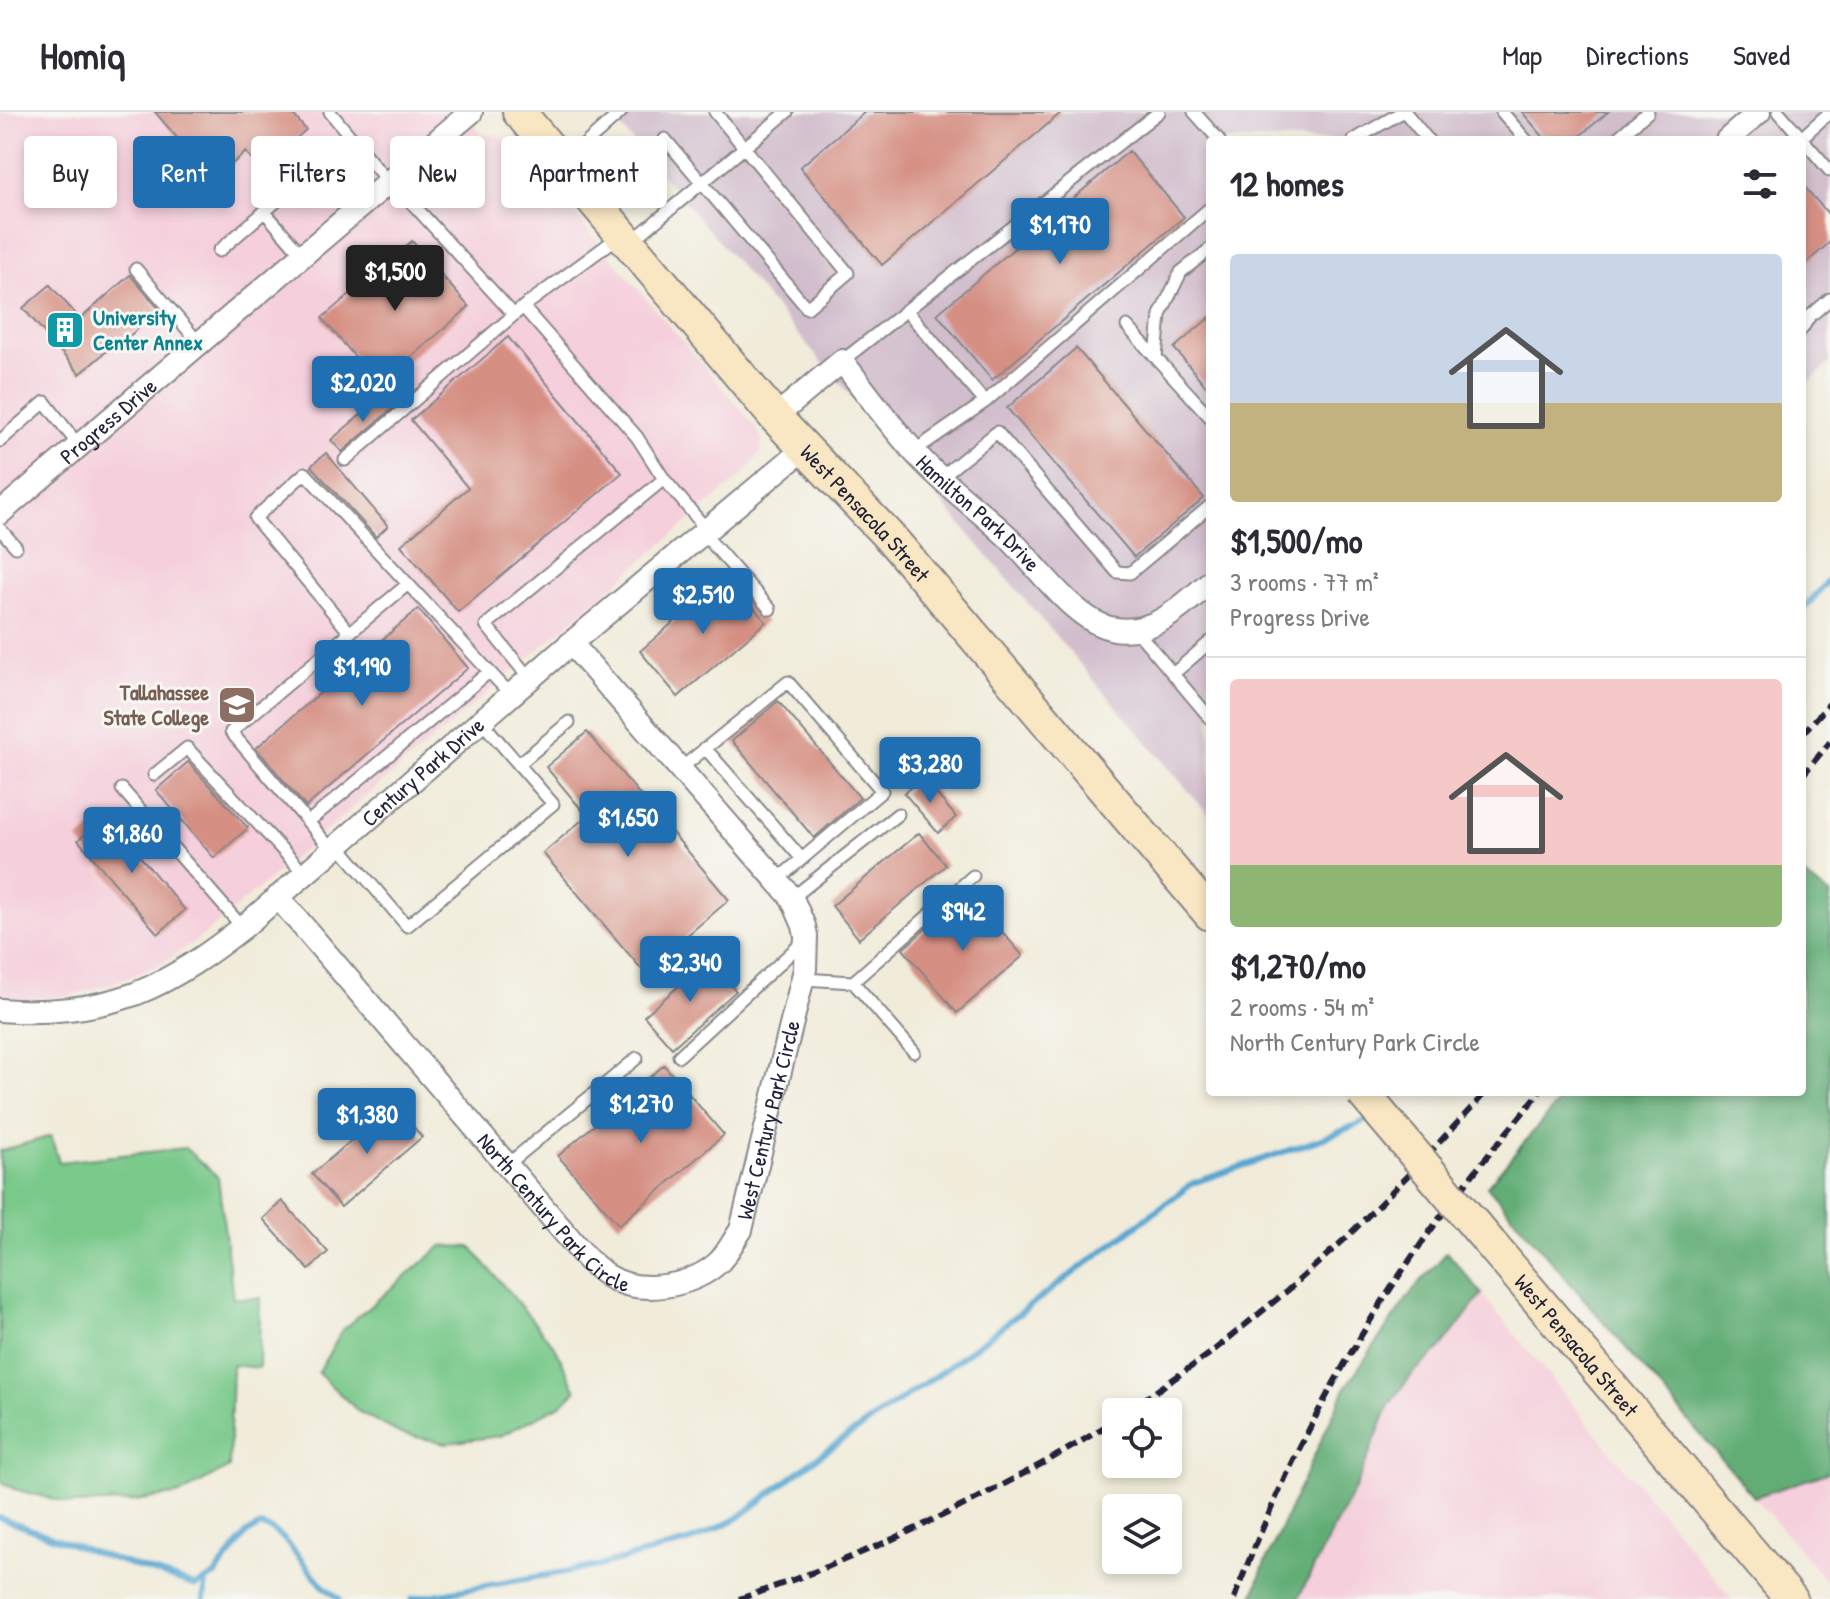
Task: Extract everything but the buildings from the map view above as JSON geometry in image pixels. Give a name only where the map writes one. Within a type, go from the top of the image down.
[{"type":"main road","name":"West Pensacola Street","points":[[519,112],[539,136]]},
{"type":"main road","name":"West Pensacola Street","points":[[599,208],[775,417],[895,543],[1206,909]]},
{"type":"main road","name":"West Pensacola Street","points":[[1365,1096],[1791,1599]]},
{"type":"street","name":"Progress Drive","points":[[443,136],[471,112]]},
{"type":"street","points":[[1732,136],[1759,112]]},
{"type":"street","name":"Progress Drive","points":[[0,513],[390,181]]},
{"type":"street","points":[[775,417],[842,361]]},
{"type":"street","name":"Hamilton Park Drive","points":[[842,361],[914,451],[1008,538],[1080,614],[1112,629],[1136,630]]},
{"type":"street","name":"Century Park Drive","points":[[0,1010],[38,1012],[106,1002],[135,994],[201,959],[243,928],[571,643],[805,448]]},
{"type":"street","points":[[1136,630],[1169,617],[1206,585]]},
{"type":"street","points":[[571,643],[784,889],[804,926],[806,944]]},
{"type":"street","name":"North Century Park Circle","points":[[278,897],[588,1260],[609,1277],[647,1287],[671,1285],[702,1273]]},
{"type":"street","name":"West Century Park Circle","points":[[702,1273],[723,1258],[741,1230],[803,979],[806,944]]},
{"type":"lane","points":[[330,112],[350,136]]},
{"type":"lane","points":[[594,136],[621,112]]},
{"type":"lane","points":[[667,141],[807,308],[848,273],[715,112]]},
{"type":"lane","points":[[345,460],[518,311],[702,183],[787,112]]},
{"type":"lane","points":[[842,361],[1159,112]]},
{"type":"lane","points":[[1194,112],[1215,136]]},
{"type":"lane","points":[[1361,136],[1403,112],[1424,136]]},
{"type":"lane","points":[[1502,112],[1523,136]]},
{"type":"lane","points":[[1620,136],[1648,112]]},
{"type":"lane","points":[[1779,112],[1798,136]]},
{"type":"lane","points":[[1803,136],[1830,112]]},
{"type":"lane","points":[[1806,145],[1830,171]]},
{"type":"lane","points":[[374,163],[390,181]]},
{"type":"lane","points":[[219,251],[268,208]]},
{"type":"lane","points":[[417,208],[637,437],[664,479],[770,609]]},
{"type":"lane","points":[[264,211],[302,255]]},
{"type":"lane","points":[[914,451],[985,402],[1206,211]]},
{"type":"lane","points":[[1156,358],[1160,315],[1181,272],[1206,252]]},
{"type":"lane","points":[[136,269],[199,343]]},
{"type":"lane","points":[[1806,322],[1830,299]]},
{"type":"lane","points":[[906,310],[985,402]]},
{"type":"lane","points":[[1127,326],[1206,413]]},
{"type":"lane","points":[[0,441],[45,402],[79,446]]},
{"type":"lane","points":[[941,477],[997,432],[1117,572],[1130,573],[1206,509]]},
{"type":"lane","points":[[350,633],[255,518],[305,473],[511,695]]},
{"type":"lane","points":[[530,679],[486,625],[664,479]]},
{"type":"lane","points":[[0,529],[16,547]]},
{"type":"lane","points":[[408,584],[231,732],[308,822],[407,926],[553,804],[481,721]]},
{"type":"lane","points":[[1136,630],[1206,713]]},
{"type":"lane","points":[[1173,674],[1206,645]]},
{"type":"lane","points":[[308,822],[489,672]]},
{"type":"lane","points":[[680,769],[788,682],[882,791],[802,859],[784,889]]},
{"type":"lane","points":[[519,764],[569,722]]},
{"type":"lane","points":[[154,775],[187,748],[305,874]]},
{"type":"lane","points":[[705,748],[802,859]]},
{"type":"lane","points":[[122,789],[243,928]]},
{"type":"lane","points":[[784,889],[898,814]]},
{"type":"lane","points":[[803,979],[853,982],[973,876]]},
{"type":"lane","points":[[679,1056],[806,944]]},
{"type":"lane","points":[[853,982],[914,1052]]},
{"type":"lane","points":[[507,1165],[637,1058]]},
{"type":"shaded area","name":"Tallahassee State College","points":[[0,112],[466,112],[483,135],[501,137],[501,208],[569,208],[757,429],[762,439],[761,452],[744,474],[204,935],[163,963],[112,984],[70,996],[0,998]]},
{"type":"shaded area","points":[[608,112],[1830,112],[1830,363],[1806,384],[1806,136],[1206,136],[1206,811],[667,181],[667,136],[629,136]]},
{"type":"shaded area","points":[[1482,1294],[1732,1599],[1298,1599],[1356,1487],[1389,1405],[1414,1372],[1441,1348]]},
{"type":"shaded area","points":[[1830,1472],[1830,1585],[1754,1497]]},
{"type":"green space","points":[[1806,877],[1830,895],[1830,1472],[1754,1497],[1487,1186],[1564,1096],[1806,1096]]},
{"type":"green space","points":[[51,1136],[59,1162],[185,1148],[218,1177],[233,1298],[260,1298],[259,1368],[232,1365],[229,1467],[181,1494],[128,1502],[71,1504],[14,1489],[0,1481],[0,1151]]},
{"type":"green space","points":[[442,1246],[471,1247],[555,1347],[576,1391],[559,1406],[500,1436],[446,1443],[401,1434],[359,1412],[318,1373],[342,1330]]},
{"type":"green space","points":[[1447,1252],[1482,1294],[1441,1348],[1414,1372],[1389,1405],[1356,1487],[1298,1599],[1252,1599],[1264,1565],[1346,1386],[1413,1290]]},
{"type":"waterway","points":[[1806,606],[1830,579]]},
{"type":"waterway","points":[[1384,1103],[1391,1096]]},
{"type":"waterway","points":[[412,1599],[598,1566],[691,1541],[738,1518],[819,1456],[947,1368],[1193,1183],[1324,1138],[1370,1116]]},
{"type":"waterway","points":[[0,1518],[196,1586],[215,1575],[247,1533],[261,1526],[283,1538],[323,1586],[339,1599]]},
{"type":"waterway","points":[[204,1599],[206,1581]]},
{"type":"railway","points":[[1806,730],[1830,703]]},
{"type":"railway","points":[[1806,771],[1830,742]]},
{"type":"railway","points":[[1146,1398],[1208,1355],[1287,1291],[1347,1237],[1482,1096]]},
{"type":"railway","points":[[1234,1599],[1296,1455],[1373,1317],[1444,1212],[1537,1096]]},
{"type":"railway","points":[[739,1599],[841,1561],[940,1517],[1047,1461],[1102,1428]]},
{"type":"place","name":"University Center Annex","points":[[65,330]]},
{"type":"place","name":"Tallahassee State College","points":[[237,705]]}]
